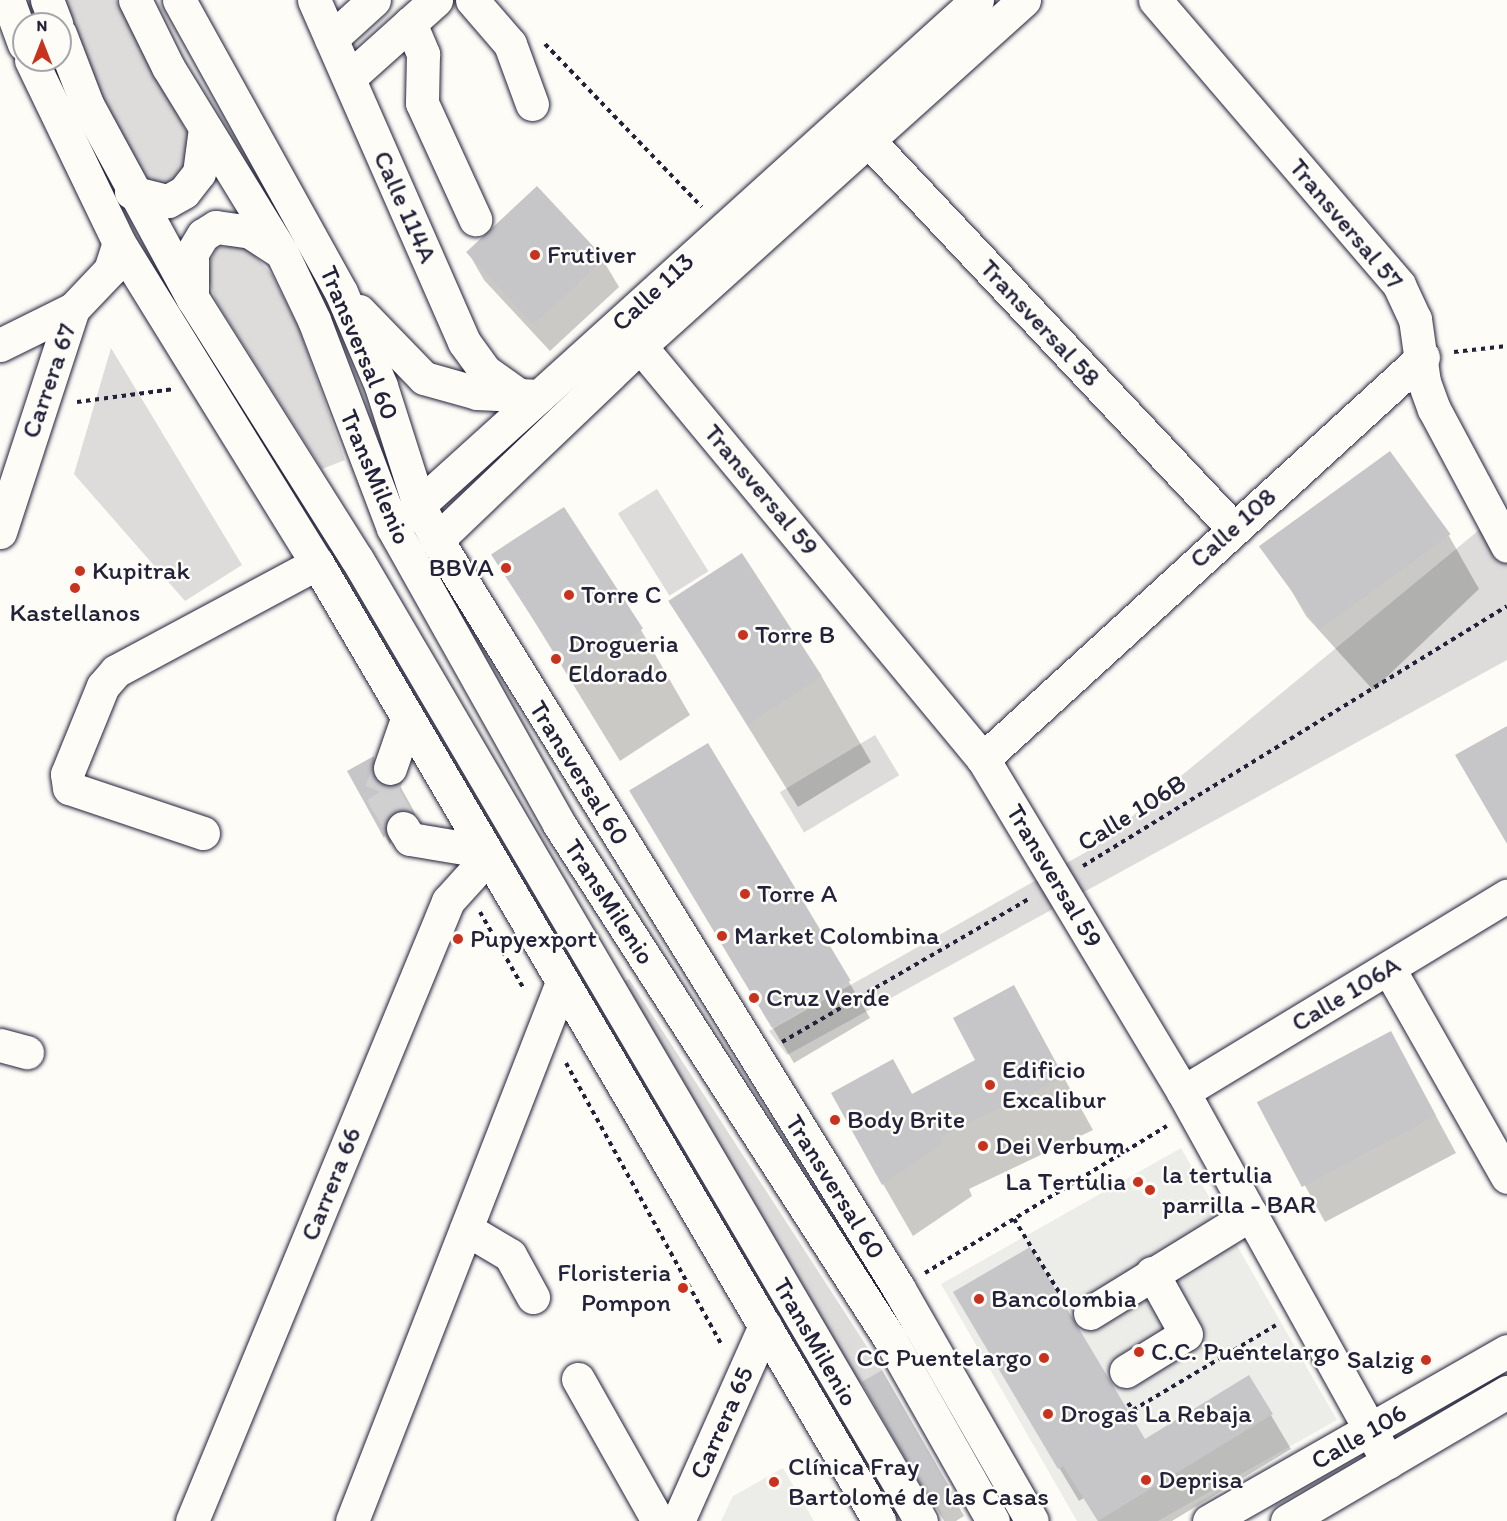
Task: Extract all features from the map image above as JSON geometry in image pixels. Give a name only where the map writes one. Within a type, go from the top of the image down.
[{"type":"street","name":"TransMilenio","points":[[135,0],[206,128],[282,253],[314,320],[393,528],[559,824],[890,1339],[993,1521]]},
{"type":"street","name":"Transversal 60","points":[[179,0],[341,291],[381,386],[419,505],[437,540],[899,1289],[1032,1521]]},
{"type":"street","name":"Calle 114A","points":[[314,0],[472,356],[530,396]]},
{"type":"street","points":[[331,39],[374,0]]},
{"type":"street","points":[[349,78],[436,0]]},
{"type":"street","points":[[472,0],[510,45],[532,104]]},
{"type":"street","name":"Calle 113","points":[[437,540],[640,346],[857,129],[976,0]]},
{"type":"street","name":"Calle 113","points":[[203,833],[69,788],[67,774],[103,686],[116,671],[357,558],[419,505],[530,396],[857,129],[1024,0]]},
{"type":"street","name":"Transversal 57","points":[[1155,0],[1400,285],[1423,357],[1434,409],[1507,546]]},
{"type":"street","points":[[410,23],[423,54],[422,103],[475,219]]},
{"type":"street","name":"TransMilenio","points":[[72,65],[87,104],[131,192],[193,299],[357,558],[921,1521]]},
{"type":"street","points":[[37,72],[119,243],[322,573],[561,986],[879,1521]]},
{"type":"street","points":[[131,192],[168,201],[184,192],[199,173],[206,128]]},
{"type":"street","name":"Transversal 58","points":[[857,129],[1233,528]]},
{"type":"street","points":[[193,299],[192,253],[203,235],[216,227],[250,232],[282,253]]},
{"type":"street","name":"Carrera 67","points":[[0,532],[73,309],[110,270],[119,243]]},
{"type":"street","points":[[341,291],[424,378],[453,389],[530,396]]},
{"type":"street","points":[[0,345],[73,309]]},
{"type":"street","name":"Transversal 59","points":[[640,346],[983,759],[1189,1101],[1388,1462]]},
{"type":"street","name":"Calle 108","points":[[983,759],[1233,528],[1423,357]]},
{"type":"street","points":[[390,768],[406,719]]},
{"type":"street","points":[[403,828],[410,839],[484,854]]},
{"type":"street","name":"Carrera 66","points":[[192,1521],[439,922],[462,880],[484,854]]},
{"type":"street","name":"Calle 106A","points":[[1189,1101],[1389,969],[1507,896]]},
{"type":"street","points":[[1389,969],[1507,1177]]},
{"type":"street","points":[[352,1521],[561,986]]},
{"type":"street","points":[[1090,1313],[1251,1214]]},
{"type":"street","points":[[466,1229],[510,1254],[533,1297]]},
{"type":"street","points":[[1126,1371],[1185,1334],[1152,1273]]},
{"type":"street","name":"Carrera 65","points":[[678,1521],[765,1326]]},
{"type":"street","name":"Calle 106","points":[[1209,1521],[1311,1465],[1507,1351]]},
{"type":"street","points":[[578,1378],[658,1521]]},
{"type":"street","name":"Calle 106","points":[[1287,1521],[1335,1509],[1388,1462],[1507,1392]]},
{"type":"street","points":[[1311,1465],[1335,1509]]},
{"type":"path","points":[[543,42],[711,216]]},
{"type":"path","points":[[1423,357],[1507,346]]},
{"type":"path","points":[[40,407],[180,388]]},
{"type":"path","name":"Calle 106B","points":[[774,1046],[1058,881],[1507,606]]},
{"type":"path","points":[[462,880],[545,1025],[741,1381]]},
{"type":"path","points":[[919,1276],[1189,1101]]},
{"type":"shaded area","points":[[65,0],[116,0],[192,141],[192,156],[174,187],[144,181],[90,82],[72,23],[72,12],[69,12]]},
{"type":"shaded area","points":[[233,245],[250,250],[272,275],[299,328],[345,460],[322,469],[216,301],[208,277],[211,260],[217,248]]},
{"type":"shaded area","points":[[111,348],[242,565],[185,601],[74,474]]},
{"type":"shaded area","points":[[657,489],[708,571],[669,596],[618,513]]},
{"type":"shaded area","points":[[1507,507],[1507,660],[787,1055],[769,1031],[1095,847]]},
{"type":"shaded area","points":[[875,735],[899,775],[804,832],[780,792]]},
{"type":"shaded area","points":[[629,979],[882,1370],[860,1383],[624,981]]},
{"type":"shaded area","name":"C.C. Puentelargo","points":[[1181,1148],[1337,1420],[1158,1521],[1077,1521],[941,1284]]},
{"type":"shaded area","name":"Clínica Fray Bartolomé de las Casas","points":[[783,1468],[814,1521],[721,1521],[733,1496]]},
{"type":"building","name":"Frutiver","points":[[537,186],[605,258],[534,325],[466,252]]},
{"type":"building","points":[[1390,451],[1451,534],[1319,630],[1259,546]]},
{"type":"building","name":"Torre C","points":[[564,507],[643,629],[570,676],[491,554]]},
{"type":"building","name":"Torre B","points":[[742,553],[822,676],[748,724],[668,601]]},
{"type":"building","points":[[1507,726],[1507,844],[1455,755]]},
{"type":"building","name":"Torre A","points":[[708,743],[851,980],[772,1028],[629,790]]},
{"type":"building","points":[[374,756],[375,780],[384,786],[399,784],[416,815],[403,809],[392,813],[384,838],[347,771]]},
{"type":"building","name":"Edificio Excalibur","points":[[1014,985],[1064,1077],[940,1137],[943,1143],[882,1185],[831,1093],[893,1059],[912,1094],[975,1060],[953,1018]]},
{"type":"building","points":[[1391,1031],[1436,1116],[1302,1187],[1257,1102]]},
{"type":"building","name":"CC Puentelargo","points":[[1030,1247],[1145,1439],[1249,1375],[1273,1414],[1098,1521],[1063,1466],[1058,1469],[953,1292]]},
{"type":"building","points":[[882,1370],[955,1496],[934,1508],[861,1382]]},
{"type":"tunnel","points":[[390,768],[381,791],[403,828]]},
{"type":"place","name":"Frutiver","points":[[535,255]]},
{"type":"place","name":"BBVA","points":[[506,568]]},
{"type":"place","name":"Kupitrak","points":[[80,571]]},
{"type":"place","name":"Kastellanos","points":[[75,588]]},
{"type":"place","name":"Torre C","points":[[569,595]]},
{"type":"place","name":"Torre B","points":[[743,635]]},
{"type":"place","name":"Drogueria Eldorado","points":[[556,659]]},
{"type":"place","name":"Torre A","points":[[745,894]]},
{"type":"place","name":"Market Colombina","points":[[722,936]]},
{"type":"place","name":"Pupyexport","points":[[458,939]]},
{"type":"place","name":"Cruz Verde","points":[[754,998]]},
{"type":"place","name":"Edificio Excalibur","points":[[990,1085]]},
{"type":"place","name":"Body Brite","points":[[835,1120]]},
{"type":"place","name":"Dei Verbum","points":[[983,1146]]},
{"type":"place","name":"La Tertulia","points":[[1138,1182]]},
{"type":"place","name":"la tertulia parrilla - BAR","points":[[1150,1190]]},
{"type":"place","name":"Floristeria Pompon","points":[[683,1288]]},
{"type":"place","name":"Bancolombia","points":[[979,1299]]},
{"type":"place","name":"C.C. Puentelargo","points":[[1139,1352]]},
{"type":"place","name":"CC Puentelargo","points":[[1044,1358]]},
{"type":"place","name":"Salzig","points":[[1426,1360]]},
{"type":"place","name":"Drogas La Rebaja","points":[[1048,1414]]},
{"type":"place","name":"Deprisa","points":[[1146,1480]]},
{"type":"place","name":"Clínica Fray Bartolomé de las Casas","points":[[774,1482]]}]
